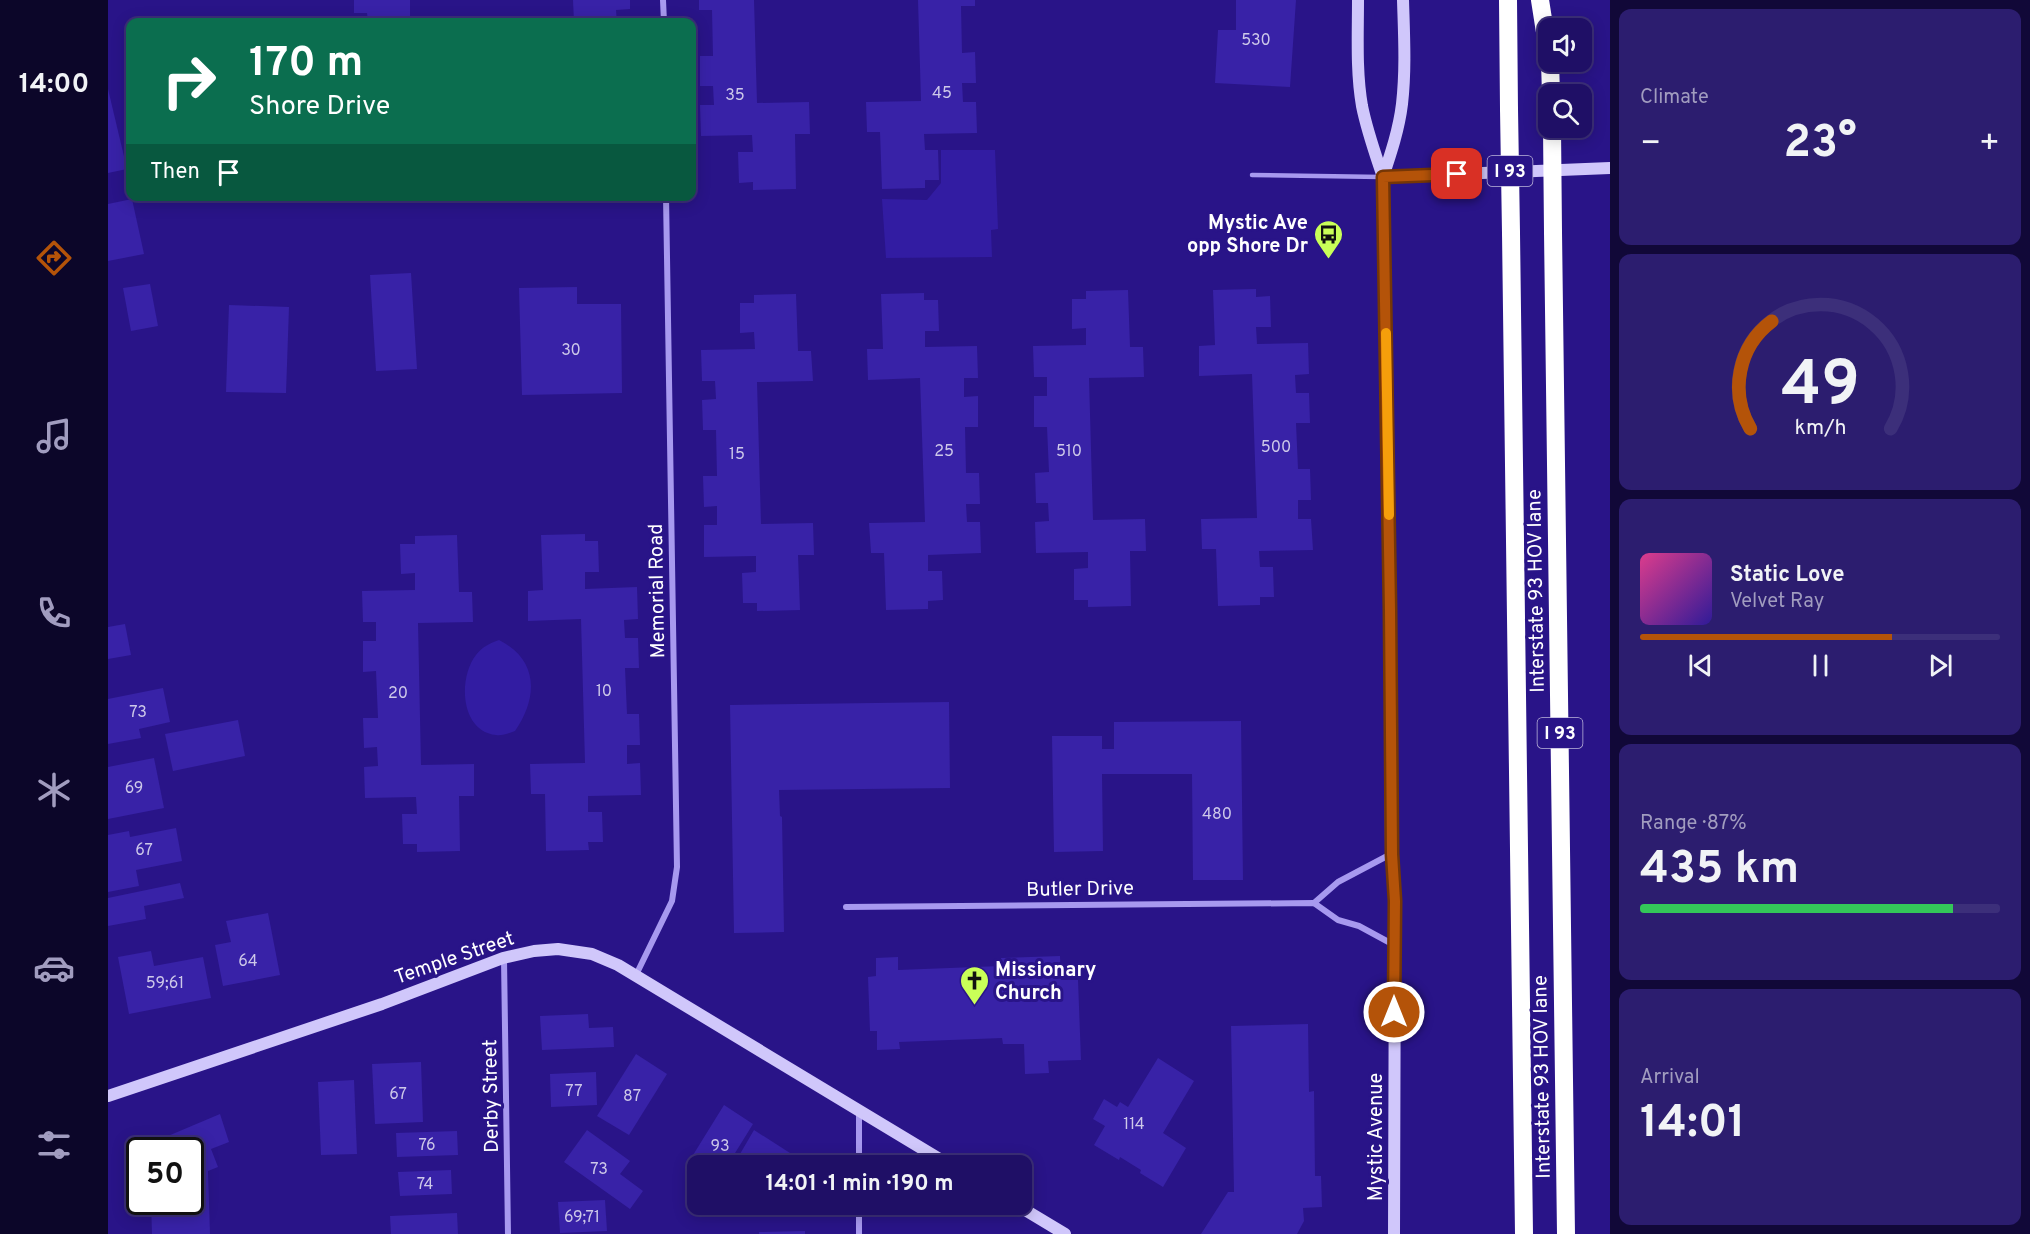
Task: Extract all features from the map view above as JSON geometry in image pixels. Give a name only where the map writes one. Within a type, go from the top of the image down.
[{"type":"highway","name":"I 93","points":[[1508,0],[1524,1234]]},
{"type":"highway","points":[[1540,0],[1543,18]]},
{"type":"highway","name":"Interstate 93 HOV lane","points":[[1552,138],[1566,1234]]},
{"type":"main road","name":"Mystic Avenue","points":[[1358,0],[1359,78],[1362,105],[1369,137],[1383,177],[1392,854],[1395,901],[1394,1234]]},
{"type":"main road","name":"Mystic Avenue","points":[[1383,177],[1395,139],[1402,105],[1403,0]]},
{"type":"main road","points":[[1383,177],[1610,168]]},
{"type":"main road","name":"Temple Street","points":[[108,1096],[382,1004],[504,958],[534,951],[575,951],[604,959],[636,976],[933,1155]]},
{"type":"main road","points":[[1032,1214],[1065,1234]]},
{"type":"street","points":[[663,0],[664,18]]},
{"type":"street","name":"Memorial Road","points":[[636,976],[672,901],[677,867],[666,201]]},
{"type":"street","points":[[1392,854],[1338,882],[1314,903],[1338,920],[1359,926],[1394,945]]},
{"type":"street","name":"Butler Drive","points":[[846,907],[1314,903]]},
{"type":"street","name":"Derby Street","points":[[504,958],[508,1234]]},
{"type":"street","points":[[859,1110],[859,1155]]},
{"type":"street","points":[[859,1215],[859,1234]]},
{"type":"lane","points":[[1252,175],[1383,177]]},
{"type":"shaded area","points":[[941,150],[995,150],[998,229],[991,230],[992,257],[886,258],[882,199],[927,200],[941,183]]},
{"type":"shaded area","points":[[499,640],[522,658],[528,669],[531,693],[523,718],[515,731],[498,735],[484,731],[475,724],[469,714],[465,689],[466,677],[476,655],[486,646]]},
{"type":"building","points":[[354,0],[410,0],[410,18],[368,18],[367,13],[354,13]]},
{"type":"building","points":[[573,0],[630,0],[630,9],[616,10],[617,18],[574,18]]},
{"type":"building","points":[[699,0],[754,0],[757,103],[809,102],[810,134],[795,134],[796,189],[753,190],[753,182],[739,183],[738,152],[753,152],[752,135],[701,136],[700,105],[714,105],[713,86],[700,86],[700,56],[713,56],[712,10],[699,10]]},
{"type":"building","points":[[918,0],[975,0],[975,6],[961,6],[962,53],[975,52],[976,83],[962,83],[963,102],[976,102],[977,133],[924,134],[925,150],[938,150],[939,180],[925,180],[925,188],[882,189],[880,132],[867,132],[866,102],[921,101]]},
{"type":"building","points":[[1236,0],[1296,0],[1290,87],[1215,83],[1218,30],[1236,30]]},
{"type":"building","points":[[108,89],[126,169],[108,173]]},
{"type":"building","points":[[132,201],[144,254],[108,261],[108,204]]},
{"type":"building","points":[[411,273],[417,369],[376,371],[370,275]]},
{"type":"building","points":[[150,284],[158,326],[131,331],[123,288]]},
{"type":"building","points":[[577,287],[577,304],[621,304],[622,393],[522,395],[519,288]]},
{"type":"building","points":[[1256,289],[1256,297],[1270,296],[1271,327],[1256,327],[1257,344],[1308,343],[1309,374],[1295,375],[1296,393],[1309,393],[1310,423],[1296,423],[1298,469],[1310,469],[1311,500],[1298,500],[1298,519],[1311,519],[1313,550],[1259,551],[1260,567],[1273,567],[1274,597],[1260,597],[1260,605],[1218,606],[1216,549],[1202,549],[1201,519],[1257,518],[1252,374],[1199,376],[1199,346],[1215,345],[1213,290]]},
{"type":"building","points":[[1128,290],[1130,347],[1143,347],[1144,377],[1089,378],[1093,520],[1145,519],[1146,551],[1130,551],[1131,606],[1088,607],[1088,600],[1074,600],[1074,569],[1088,568],[1088,552],[1036,553],[1035,522],[1049,521],[1048,503],[1036,503],[1035,473],[1049,472],[1047,427],[1034,427],[1034,396],[1047,396],[1047,377],[1034,377],[1033,346],[1086,345],[1086,328],[1072,329],[1072,299],[1086,299],[1086,291]]},
{"type":"building","points":[[924,293],[924,300],[938,300],[939,331],[925,331],[925,347],[977,346],[978,378],[964,378],[964,397],[978,396],[978,427],[965,427],[966,473],[979,473],[980,504],[966,504],[967,522],[980,522],[981,553],[928,555],[928,571],[942,571],[943,600],[928,601],[928,609],[886,610],[884,553],[871,553],[869,523],[925,522],[920,378],[868,380],[867,349],[883,349],[881,294]]},
{"type":"building","points":[[796,294],[798,351],[811,351],[813,381],[757,382],[761,524],[813,523],[814,555],[798,555],[800,610],[757,611],[757,603],[743,603],[742,573],[756,572],[756,556],[704,557],[704,525],[717,525],[717,506],[704,507],[703,476],[717,476],[716,430],[703,430],[702,400],[716,399],[715,381],[702,381],[701,350],[755,349],[754,332],[740,333],[740,303],[754,303],[754,295]]},
{"type":"building","points":[[229,305],[289,307],[286,393],[226,392]]},
{"type":"building","points":[[585,534],[585,541],[598,541],[599,572],[585,572],[585,589],[637,587],[638,619],[624,620],[625,638],[638,638],[639,668],[625,668],[627,714],[639,714],[640,745],[627,745],[627,764],[640,763],[641,795],[588,796],[588,812],[602,812],[603,842],[588,842],[589,850],[546,851],[545,794],[531,794],[530,764],[585,763],[581,619],[528,621],[528,591],[543,590],[541,535]]},
{"type":"building","points":[[457,535],[459,592],[472,592],[473,622],[418,623],[421,765],[474,764],[474,796],[459,796],[460,851],[417,852],[417,844],[403,844],[402,814],[417,814],[416,797],[365,798],[364,767],[378,766],[377,747],[364,748],[363,718],[378,718],[376,671],[363,672],[363,641],[376,641],[376,622],[363,622],[362,591],[415,590],[415,573],[401,574],[400,544],[415,544],[415,536]]},
{"type":"building","points":[[125,624],[131,655],[108,659],[108,627]]},
{"type":"building","points":[[163,688],[170,722],[139,729],[141,738],[108,744],[108,699]]},
{"type":"building","points":[[949,702],[950,788],[779,790],[780,816],[782,817],[784,932],[734,933],[730,705]]},
{"type":"building","points":[[238,720],[245,756],[173,771],[165,734]]},
{"type":"building","points":[[1241,721],[1243,880],[1193,880],[1192,774],[1102,774],[1103,851],[1054,852],[1052,736],[1102,736],[1102,749],[1114,749],[1114,722]]},
{"type":"building","points":[[154,758],[164,808],[108,819],[108,767]]},
{"type":"building","points":[[176,828],[182,861],[136,870],[139,886],[108,892],[108,835],[129,831],[130,837]]},
{"type":"building","points":[[180,883],[184,898],[144,906],[146,919],[108,926],[108,898]]},
{"type":"building","points":[[268,913],[280,975],[223,986],[215,945],[231,942],[226,921]]},
{"type":"building","points":[[151,951],[154,966],[203,957],[211,998],[129,1014],[118,957]]},
{"type":"building","name":"Missionary Church","points":[[1060,956],[1061,980],[1078,980],[1081,1060],[1048,1061],[1049,1073],[1025,1074],[1024,1044],[1003,1044],[1002,1038],[899,1042],[900,1049],[877,1050],[877,1031],[870,1031],[868,977],[876,976],[876,958],[898,957],[898,970],[1001,966],[1001,958]]},
{"type":"building","points":[[588,1014],[589,1028],[613,1027],[614,1047],[542,1050],[540,1016]]},
{"type":"building","points":[[1308,1024],[1309,1092],[1314,1091],[1315,1176],[1321,1176],[1322,1207],[1303,1208],[1304,1221],[1297,1234],[1201,1234],[1228,1192],[1234,1192],[1231,1026]]},
{"type":"building","points":[[636,1054],[667,1074],[629,1135],[597,1116]]},
{"type":"building","points":[[1158,1058],[1194,1081],[1163,1133],[1186,1148],[1163,1187],[1120,1157],[1119,1160],[1094,1145],[1105,1126],[1093,1119],[1104,1099],[1117,1107],[1120,1102],[1128,1107]]},
{"type":"building","points":[[421,1062],[423,1122],[375,1124],[372,1064]]},
{"type":"building","points":[[596,1072],[597,1105],[551,1107],[550,1074]]},
{"type":"building","points":[[354,1080],[357,1154],[321,1155],[318,1082]]},
{"type":"building","points":[[724,1105],[753,1124],[734,1155],[693,1155]]},
{"type":"building","points":[[220,1114],[229,1142],[211,1149],[218,1167],[208,1171],[210,1234],[152,1234],[151,1215],[204,1215],[204,1137],[166,1137]]},
{"type":"building","points":[[587,1130],[630,1161],[620,1174],[643,1191],[630,1209],[564,1162]]},
{"type":"building","points":[[754,1130],[790,1153],[789,1155],[739,1155]]},
{"type":"building","points":[[457,1131],[458,1155],[397,1157],[396,1133]]},
{"type":"building","points":[[451,1170],[452,1194],[400,1196],[398,1172]]},
{"type":"building","points":[[605,1200],[607,1231],[560,1233],[558,1202]]},
{"type":"building","points":[[457,1213],[458,1234],[391,1234],[390,1216]]},
{"type":"building","points":[[805,1231],[805,1234],[759,1234],[759,1232]]},
{"type":"slow traffic","points":[[1386,333],[1389,515]]},
{"type":"place","name":"Mystic Ave opp Shore Dr","points":[[1329,260]]},
{"type":"place","name":"Missionary Church","points":[[974,1006]]},
{"type":"route","points":[[1394,1012],[1395,901],[1392,854],[1383,177],[1457,174]]}]
